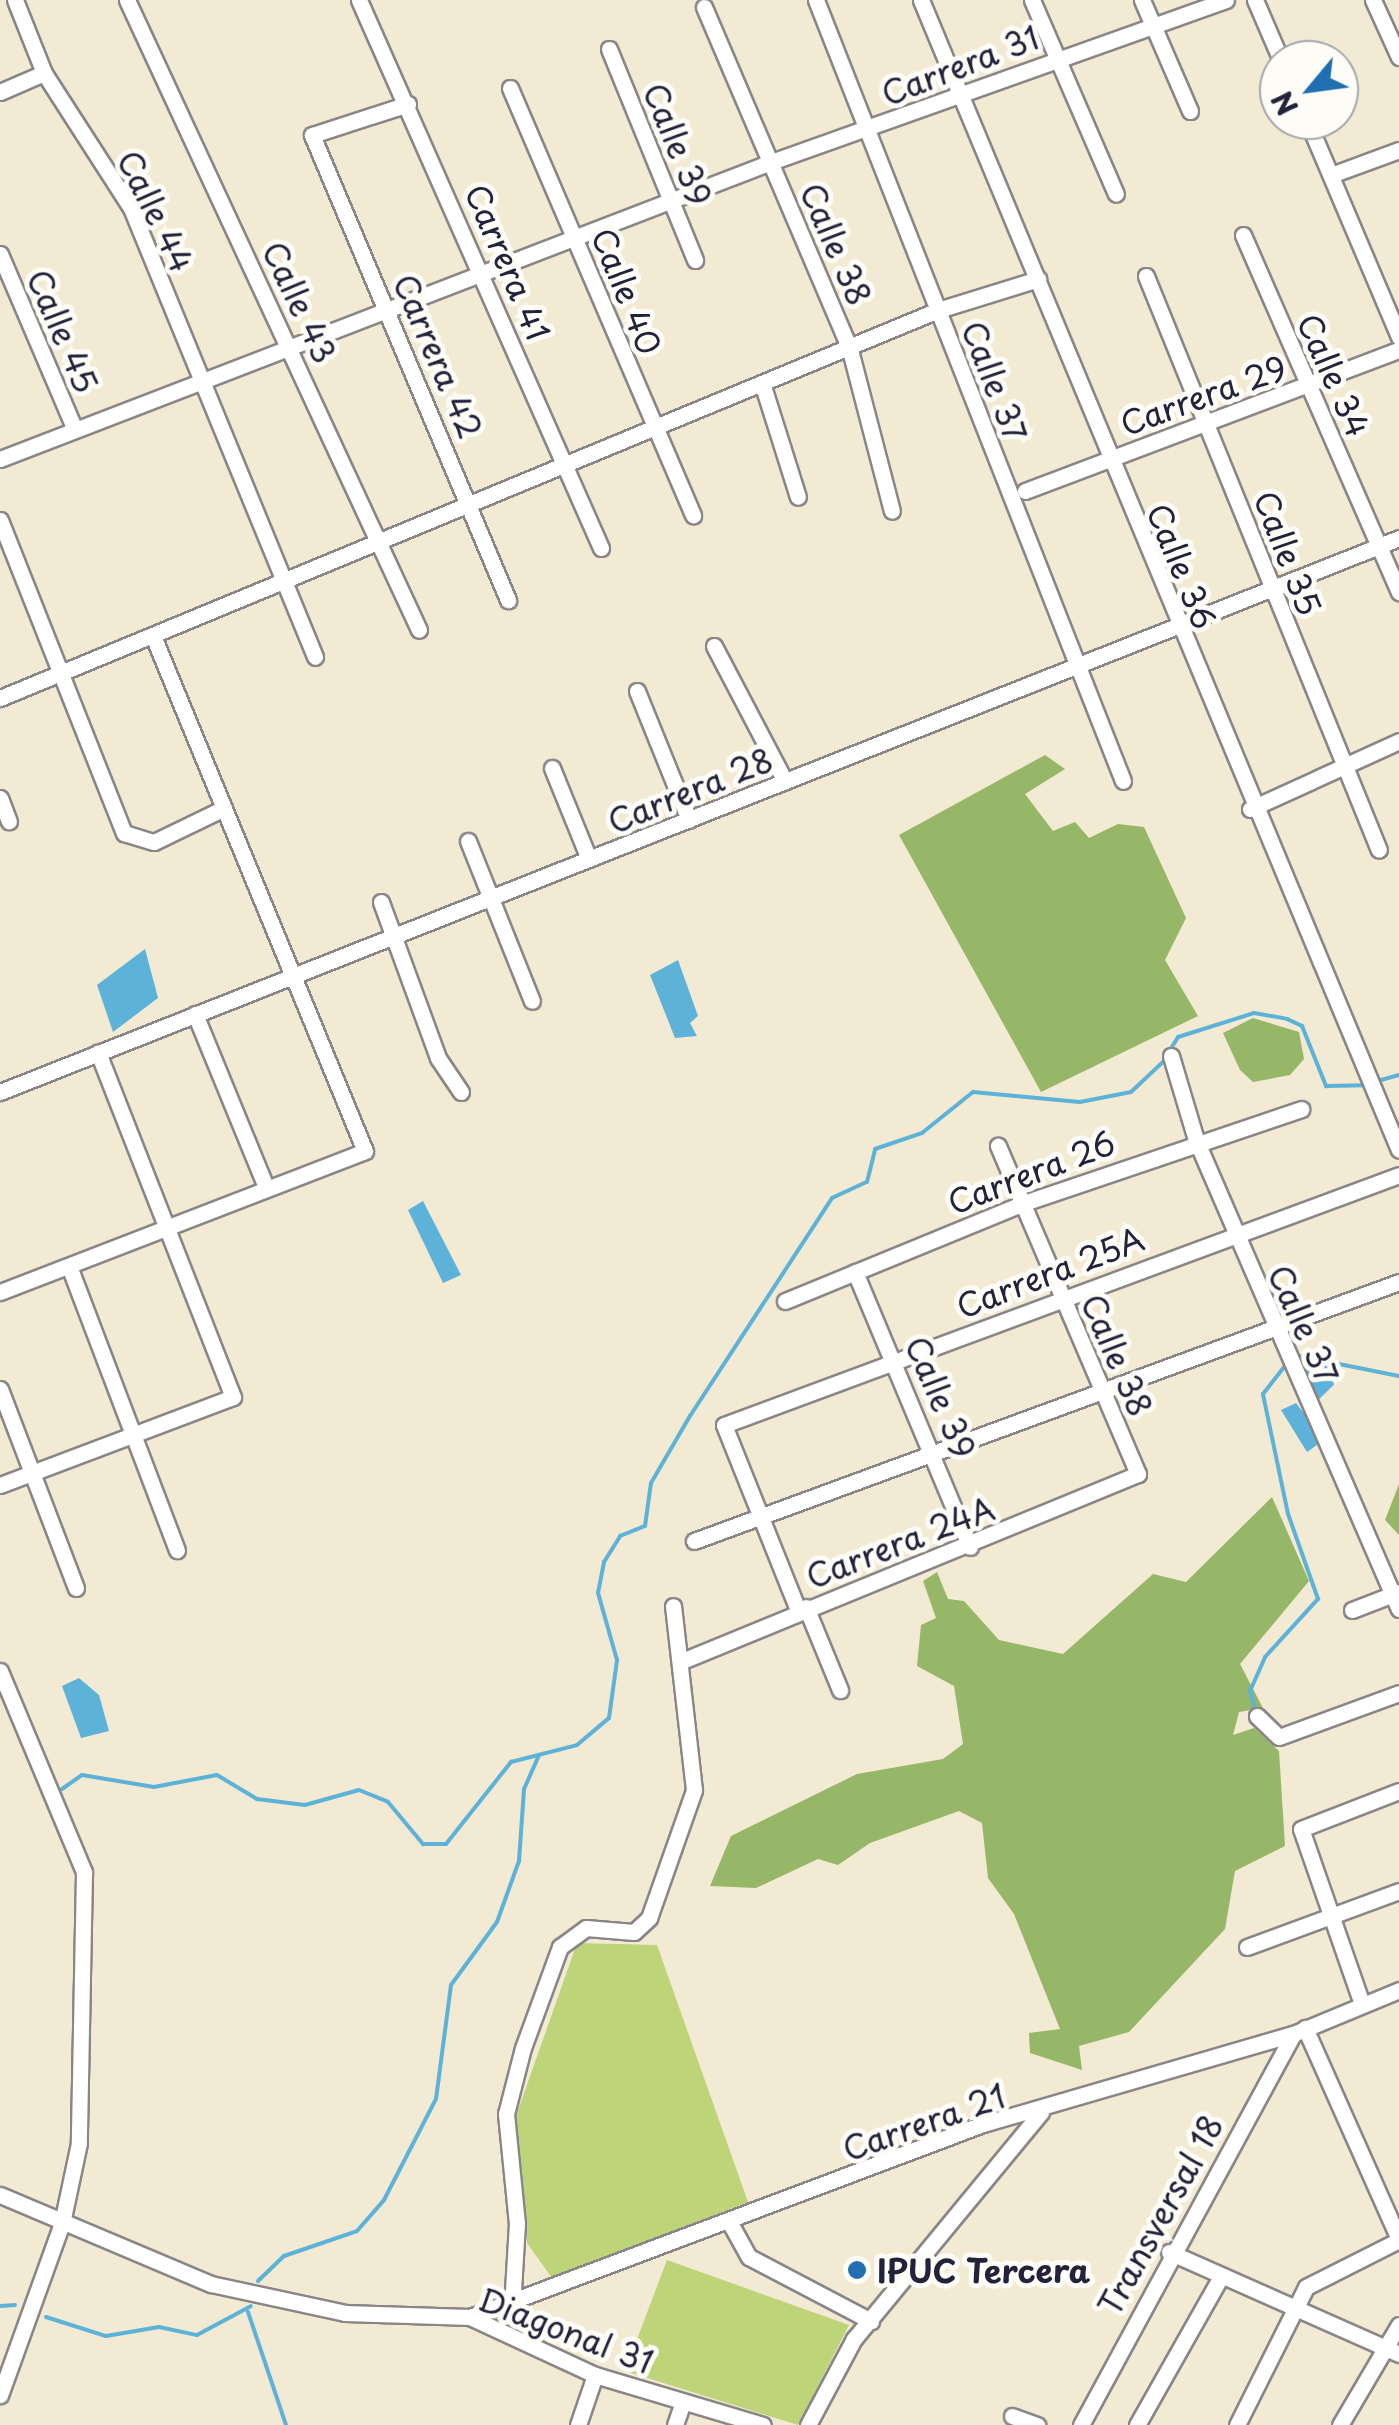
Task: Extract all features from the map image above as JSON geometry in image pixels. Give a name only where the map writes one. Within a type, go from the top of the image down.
[{"type":"street","name":"Calle 44","points":[[15,0],[44,73],[131,208],[287,581],[314,658]]},
{"type":"street","name":"Calle 43","points":[[127,0],[292,346],[419,630]]},
{"type":"street","name":"Carrera 41","points":[[359,0],[486,272],[562,468],[602,548]]},
{"type":"street","name":"Calle 37","points":[[816,0],[1123,781]]},
{"type":"street","name":"Calle 36","points":[[922,0],[966,94],[1250,809],[1399,1150]]},
{"type":"street","points":[[1032,0],[1116,194]]},
{"type":"street","points":[[1142,0],[1190,111]]},
{"type":"street","name":"Carrera 31","points":[[0,459],[771,162],[1226,0]]},
{"type":"street","points":[[1255,0],[1272,40]]},
{"type":"street","points":[[1373,0],[1399,57]]},
{"type":"street","name":"Calle 38","points":[[704,7],[850,350],[892,511]]},
{"type":"street","name":"Calle 39","points":[[609,49],[695,260]]},
{"type":"street","points":[[0,92],[44,73]]},
{"type":"street","name":"Calle 40","points":[[510,88],[692,516]]},
{"type":"street","name":"Carrera 42","points":[[408,104],[312,135],[389,309],[508,600]]},
{"type":"street","points":[[1317,140],[1399,337]]},
{"type":"street","points":[[1331,174],[1399,150]]},
{"type":"street","name":"Calle 34","points":[[1243,235],[1399,592]]},
{"type":"street","name":"Calle 45","points":[[0,254],[75,430]]},
{"type":"street","name":"Calle 35","points":[[1146,276],[1209,422],[1341,768],[1379,850]]},
{"type":"street","points":[[0,698],[763,386],[938,310],[1038,278]]},
{"type":"street","name":"Carrera 29","points":[[1025,491],[1399,350]]},
{"type":"street","points":[[763,386],[798,497]]},
{"type":"street","points":[[0,520],[124,833],[154,842],[224,808]]},
{"type":"street","name":"Carrera 28","points":[[0,1092],[1399,538]]},
{"type":"street","points":[[0,1292],[168,1229],[264,1185],[365,1150],[153,636]]},
{"type":"street","points":[[714,646],[785,782]]},
{"type":"street","points":[[637,691],[689,820]]},
{"type":"street","points":[[1250,809],[1399,740]]},
{"type":"street","points":[[552,768],[589,859]]},
{"type":"street","points":[[0,798],[9,821]]},
{"type":"street","points":[[468,841],[532,1001]]},
{"type":"street","points":[[382,902],[391,937],[461,1092]]},
{"type":"street","points":[[196,1014],[264,1185]]},
{"type":"street","points":[[0,1485],[233,1397],[98,1053]]},
{"type":"street","name":"Calle 37","points":[[1171,1056],[1196,1140],[1274,1328],[1397,1598]]},
{"type":"street","name":"Carrera 26","points":[[786,1301],[1021,1204],[1196,1140],[1302,1109]]},
{"type":"street","name":"Calle 38","points":[[998,1146],[1138,1474]]},
{"type":"street","name":"Carrera 25A","points":[[762,1519],[724,1425],[1062,1295],[1399,1175]]},
{"type":"street","points":[[68,1266],[177,1550]]},
{"type":"street","name":"Calle 39","points":[[855,1272],[935,1450],[970,1546]]},
{"type":"street","points":[[694,1542],[1101,1388],[1399,1282]]},
{"type":"street","points":[[0,1389],[76,1588]]},
{"type":"street","name":"Carrera 24A","points":[[682,1662],[802,1609],[970,1546],[1138,1474]]},
{"type":"street","points":[[762,1519],[840,1690]]},
{"type":"street","points":[[1352,1610],[1397,1598]]},
{"type":"street","points":[[512,2307],[517,2224],[506,2114],[560,1947],[586,1928],[643,1927],[666,1880],[694,1790],[673,1606]]},
{"type":"street","points":[[0,1672],[84,1872],[79,2144],[62,2224],[0,2395]]},
{"type":"street","points":[[1257,1716],[1279,1737],[1399,1693]]},
{"type":"street","points":[[1362,2004],[1326,1917],[1301,1829],[1399,1791]]},
{"type":"street","points":[[1248,1946],[1399,1890]]},
{"type":"street","name":"Carrera 21","points":[[470,2317],[512,2307],[983,2124],[1041,2112],[1299,2031],[1399,1990]]},
{"type":"street","points":[[1237,2425],[1306,2287],[1338,2264],[1399,2239],[1299,2031]]},
{"type":"street","name":"Transversal 18","points":[[1080,2425],[1169,2252],[1299,2031]]},
{"type":"street","points":[[808,2425],[870,2321],[1041,2112]]},
{"type":"street","name":"Diagonal 31","points":[[0,2195],[211,2284],[345,2314],[470,2317],[594,2375],[763,2425]]},
{"type":"street","points":[[730,2222],[749,2257],[870,2321]]},
{"type":"street","points":[[1169,2252],[1295,2314],[1392,2351]]},
{"type":"street","points":[[1137,2425],[1220,2278]]},
{"type":"street","points":[[1340,2425],[1392,2351],[1399,2325]]},
{"type":"street","points":[[578,2425],[594,2375]]},
{"type":"street","points":[[675,2425],[683,2402]]},
{"type":"street","points":[[1012,2416],[1036,2425]]},
{"type":"green space","points":[[1045,755],[1065,769],[1025,794],[1053,831],[1075,822],[1089,838],[1118,824],[1144,827],[1186,918],[1165,960],[1198,1016],[1041,1092],[899,835]]},
{"type":"green space","points":[[1253,1018],[1299,1032],[1304,1059],[1290,1075],[1253,1082],[1240,1070],[1223,1033]]},
{"type":"green space","points":[[1399,1484],[1399,1535],[1385,1520]]},
{"type":"green space","points":[[1272,1497],[1309,1581],[1240,1664],[1263,1708],[1239,1712],[1233,1735],[1254,1728],[1279,1751],[1285,1846],[1235,1871],[1225,1929],[1129,2032],[1079,2046],[1082,2070],[1030,2053],[1029,2033],[1060,2029],[1014,1914],[988,1878],[982,1823],[959,1811],[870,1843],[838,1865],[818,1859],[756,1888],[710,1886],[731,1836],[857,1774],[943,1759],[963,1744],[954,1686],[917,1666],[921,1625],[936,1618],[923,1581],[937,1572],[948,1599],[964,1601],[999,1640],[1063,1654],[1153,1574],[1186,1582]]},
{"type":"green space","points":[[577,1943],[657,1945],[748,2202],[552,2278],[527,2243],[516,2116]]},
{"type":"green space","points":[[667,2260],[849,2325],[798,2425],[625,2371]]},
{"type":"water","points":[[145,949],[158,998],[113,1032],[97,985]]},
{"type":"water","points":[[678,960],[698,1016],[690,1023],[697,1036],[675,1038],[650,975]]},
{"type":"water","points":[[423,1201],[461,1275],[443,1283],[408,1210]]},
{"type":"water","points":[[1320,1362],[1343,1376],[1313,1405],[1303,1373]]},
{"type":"water","points":[[1296,1403],[1324,1440],[1307,1452],[1281,1410]]},
{"type":"water","points":[[79,1678],[99,1695],[109,1731],[81,1738],[62,1686]]},
{"type":"waterway","points":[[1170,1050],[1178,1037],[1254,1013],[1302,1026],[1326,1086],[1365,1085]]},
{"type":"waterway","points":[[62,1789],[82,1775],[154,1787],[217,1775],[257,1799],[305,1805],[359,1790],[388,1802],[423,1844],[446,1844],[511,1762],[577,1745],[609,1718],[617,1660],[598,1593],[604,1562],[620,1536],[645,1526],[651,1483],[690,1416],[832,1198],[867,1182],[875,1149],[922,1133],[973,1092],[1080,1102],[1131,1092],[1166,1059]]},
{"type":"waterway","points":[[1374,1082],[1399,1075]]},
{"type":"waterway","points":[[1296,1358],[1324,1350],[1339,1364],[1399,1376]]},
{"type":"waterway","points":[[1256,1711],[1250,1691],[1265,1657],[1318,1599],[1288,1514],[1263,1394],[1287,1363]]},
{"type":"waterway","points":[[258,2281],[284,2256],[357,2231],[384,2200],[436,2099],[451,1985],[497,1922],[519,1861],[524,1789],[538,1757]]},
{"type":"waterway","points":[[0,2306],[15,2305]]},
{"type":"waterway","points":[[46,2317],[106,2336],[159,2327],[197,2335],[251,2306]]},
{"type":"waterway","points":[[248,2312],[286,2425]]},
{"type":"place","name":"IPUC Tercera","points":[[857,2270]]}]
